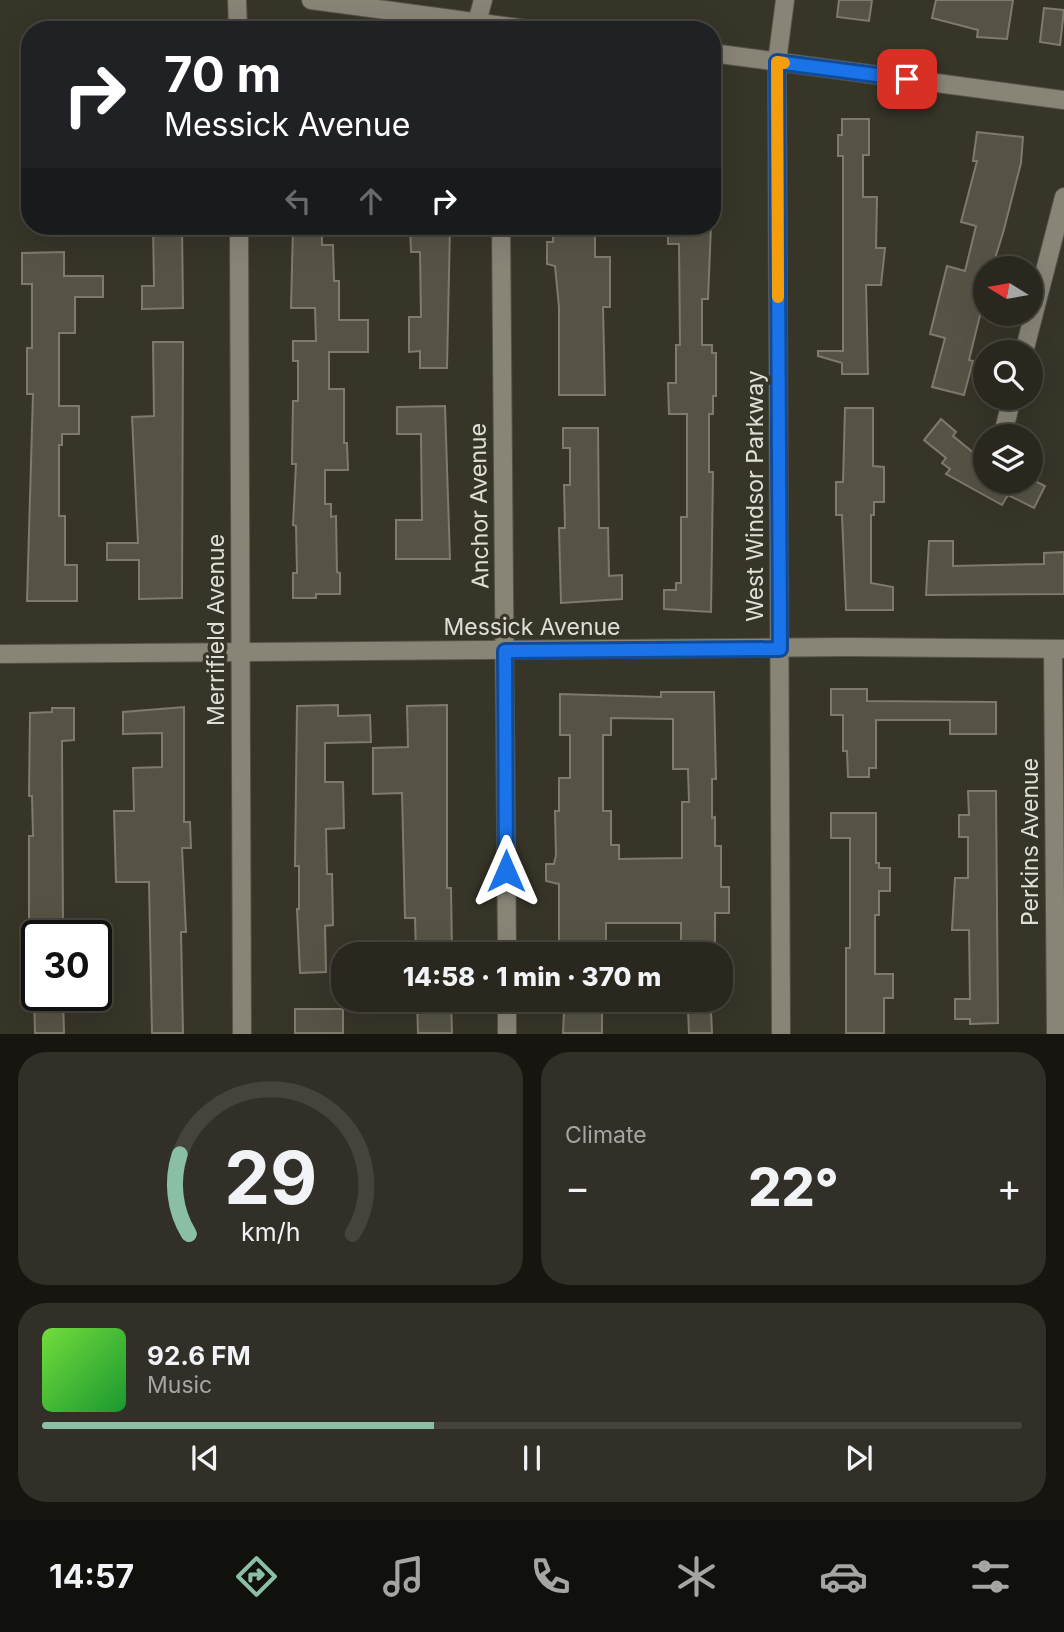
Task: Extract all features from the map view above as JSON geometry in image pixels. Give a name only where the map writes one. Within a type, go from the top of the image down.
[{"type":"street","points":[[237,0],[238,21]]},
{"type":"street","points":[[312,0],[470,21]]},
{"type":"street","points":[[477,21],[483,0]]},
{"type":"street","name":"West Windsor Parkway","points":[[781,1034],[777,62],[785,0]]},
{"type":"street","points":[[721,54],[1064,100]]},
{"type":"street","points":[[1027,340],[1064,197]]},
{"type":"street","name":"Merrifield Avenue","points":[[239,235],[242,1034]]},
{"type":"street","name":"Anchor Avenue","points":[[501,235],[507,942]]},
{"type":"street","name":"Messick Avenue","points":[[0,654],[1058,649]]},
{"type":"street","name":"Perkins Avenue","points":[[1056,1034],[1058,649]]},
{"type":"street","points":[[507,1012],[507,1034]]},
{"type":"building","points":[[839,0],[872,0],[869,21],[837,17]]},
{"type":"building","points":[[936,0],[1013,0],[1007,39],[977,37],[978,30],[932,18]]},
{"type":"building","points":[[1044,8],[1064,10],[1060,45],[1040,42]]},
{"type":"building","points":[[842,119],[869,119],[869,155],[863,155],[863,197],[877,197],[876,248],[885,248],[881,285],[866,285],[868,374],[842,374],[842,363],[818,356],[818,351],[843,351],[843,156],[838,156],[838,135],[842,135]]},
{"type":"building","points":[[977,132],[1023,137],[1021,163],[996,256],[973,256],[973,326],[977,326],[969,360],[973,361],[964,395],[932,387],[945,338],[930,334],[947,266],[965,271],[976,226],[961,222],[977,161],[973,161]]},
{"type":"building","points":[[153,235],[182,235],[183,308],[142,309],[142,286],[154,286]]},
{"type":"building","points":[[293,235],[322,235],[322,245],[333,245],[334,281],[339,281],[339,320],[368,320],[368,352],[329,352],[329,389],[344,389],[344,443],[347,443],[348,470],[325,470],[325,504],[331,504],[331,517],[336,516],[340,594],[316,594],[316,598],[293,598],[293,573],[297,573],[296,526],[293,525],[296,464],[292,464],[293,401],[298,401],[298,361],[293,361],[293,341],[316,341],[315,308],[291,308]]},
{"type":"building","points":[[410,235],[450,235],[447,368],[420,368],[420,351],[409,352],[409,317],[421,317],[420,252],[411,252]]},
{"type":"building","points":[[553,235],[595,235],[595,257],[610,257],[610,307],[603,307],[605,395],[559,395],[559,307],[555,266],[547,264],[547,242],[553,242]]},
{"type":"building","points":[[668,235],[711,235],[708,299],[702,299],[702,345],[712,345],[712,353],[716,353],[716,396],[713,396],[713,414],[709,414],[709,472],[713,472],[711,612],[664,609],[664,590],[676,590],[676,583],[681,583],[681,517],[687,517],[687,414],[669,414],[668,383],[676,383],[676,345],[680,345],[679,244],[668,244]]},
{"type":"building","points":[[64,252],[64,276],[103,276],[103,297],[75,297],[75,333],[59,333],[59,406],[79,406],[79,434],[62,434],[62,445],[59,445],[59,516],[65,516],[65,565],[77,565],[77,601],[27,601],[33,394],[27,394],[27,348],[32,348],[32,284],[22,284],[22,253]]},
{"type":"building","points":[[153,342],[183,342],[182,598],[139,599],[139,560],[107,560],[107,543],[138,543],[132,417],[154,416]]},
{"type":"building","points":[[445,406],[450,559],[396,559],[396,520],[422,520],[421,434],[397,434],[397,407]]},
{"type":"building","points":[[845,408],[873,408],[873,466],[884,467],[884,502],[874,502],[874,515],[871,515],[871,583],[893,587],[893,610],[846,610],[842,515],[836,515],[836,482],[843,482]]},
{"type":"building","points":[[941,419],[956,432],[953,436],[973,452],[973,489],[946,474],[950,469],[942,463],[946,458],[924,440]]},
{"type":"building","points":[[563,428],[598,428],[599,528],[608,528],[609,576],[622,575],[622,599],[561,603],[559,528],[565,528],[564,485],[570,485],[570,448],[563,448]]},
{"type":"building","points":[[982,494],[1041,494],[1034,508],[1008,495],[1002,505]]},
{"type":"building","points":[[929,541],[953,541],[953,566],[1044,564],[1044,553],[1064,552],[1064,594],[926,595]]},
{"type":"building","points":[[831,689],[867,689],[867,701],[996,702],[996,734],[950,734],[950,720],[876,720],[876,768],[869,768],[869,777],[848,777],[847,751],[843,751],[843,715],[831,715]]},
{"type":"building","points":[[661,692],[714,692],[716,779],[712,779],[712,818],[715,817],[715,846],[721,846],[721,887],[729,887],[729,913],[715,913],[715,942],[681,942],[681,923],[606,923],[606,942],[559,942],[559,884],[546,881],[546,864],[554,864],[556,855],[555,811],[559,811],[559,778],[570,778],[570,735],[560,735],[560,694],[661,697]],"holes":[[[611,718],[673,719],[673,769],[688,769],[689,802],[682,802],[682,858],[619,859],[619,845],[611,845],[611,811],[603,811],[603,735],[611,735]]]},
{"type":"building","points":[[338,705],[338,716],[370,715],[371,742],[325,743],[325,782],[343,782],[344,828],[326,829],[327,874],[332,874],[333,925],[325,926],[326,972],[300,973],[297,909],[299,866],[295,866],[297,706]]},
{"type":"building","points":[[447,705],[447,888],[451,888],[452,942],[416,942],[415,918],[405,918],[402,793],[373,794],[373,748],[408,747],[407,706]]},
{"type":"building","points":[[184,707],[184,822],[190,822],[191,848],[182,848],[186,932],[181,932],[183,1033],[152,1033],[149,882],[116,882],[114,811],[134,811],[133,768],[162,767],[162,733],[123,734],[123,712]]},
{"type":"building","points":[[52,708],[74,708],[74,740],[62,741],[63,920],[29,920],[29,836],[33,836],[32,796],[29,796],[30,713],[52,712]]},
{"type":"building","points":[[968,791],[996,791],[998,1023],[970,1024],[970,1019],[955,1019],[955,999],[970,999],[969,930],[952,930],[955,878],[968,878],[968,837],[959,837],[959,815],[969,815]]},
{"type":"building","points":[[831,813],[876,813],[876,863],[879,863],[879,868],[890,868],[890,891],[879,891],[879,915],[875,915],[875,974],[893,974],[893,998],[884,998],[884,1033],[846,1033],[846,948],[850,948],[850,838],[831,838]]},
{"type":"building","points":[[295,1009],[331,1009],[331,1012],[343,1012],[343,1033],[295,1033]]},
{"type":"building","points":[[34,1011],[63,1011],[64,1033],[35,1033]]},
{"type":"building","points":[[417,1012],[451,1012],[452,1033],[418,1033]]},
{"type":"building","points":[[564,1012],[602,1012],[602,1033],[563,1033]]},
{"type":"building","points":[[688,1012],[711,1012],[712,1033],[689,1033]]},
{"type":"slow traffic","points":[[778,297],[777,62],[784,63]]},
{"type":"route","points":[[506,871],[505,651],[780,649],[777,62],[907,79]]}]
